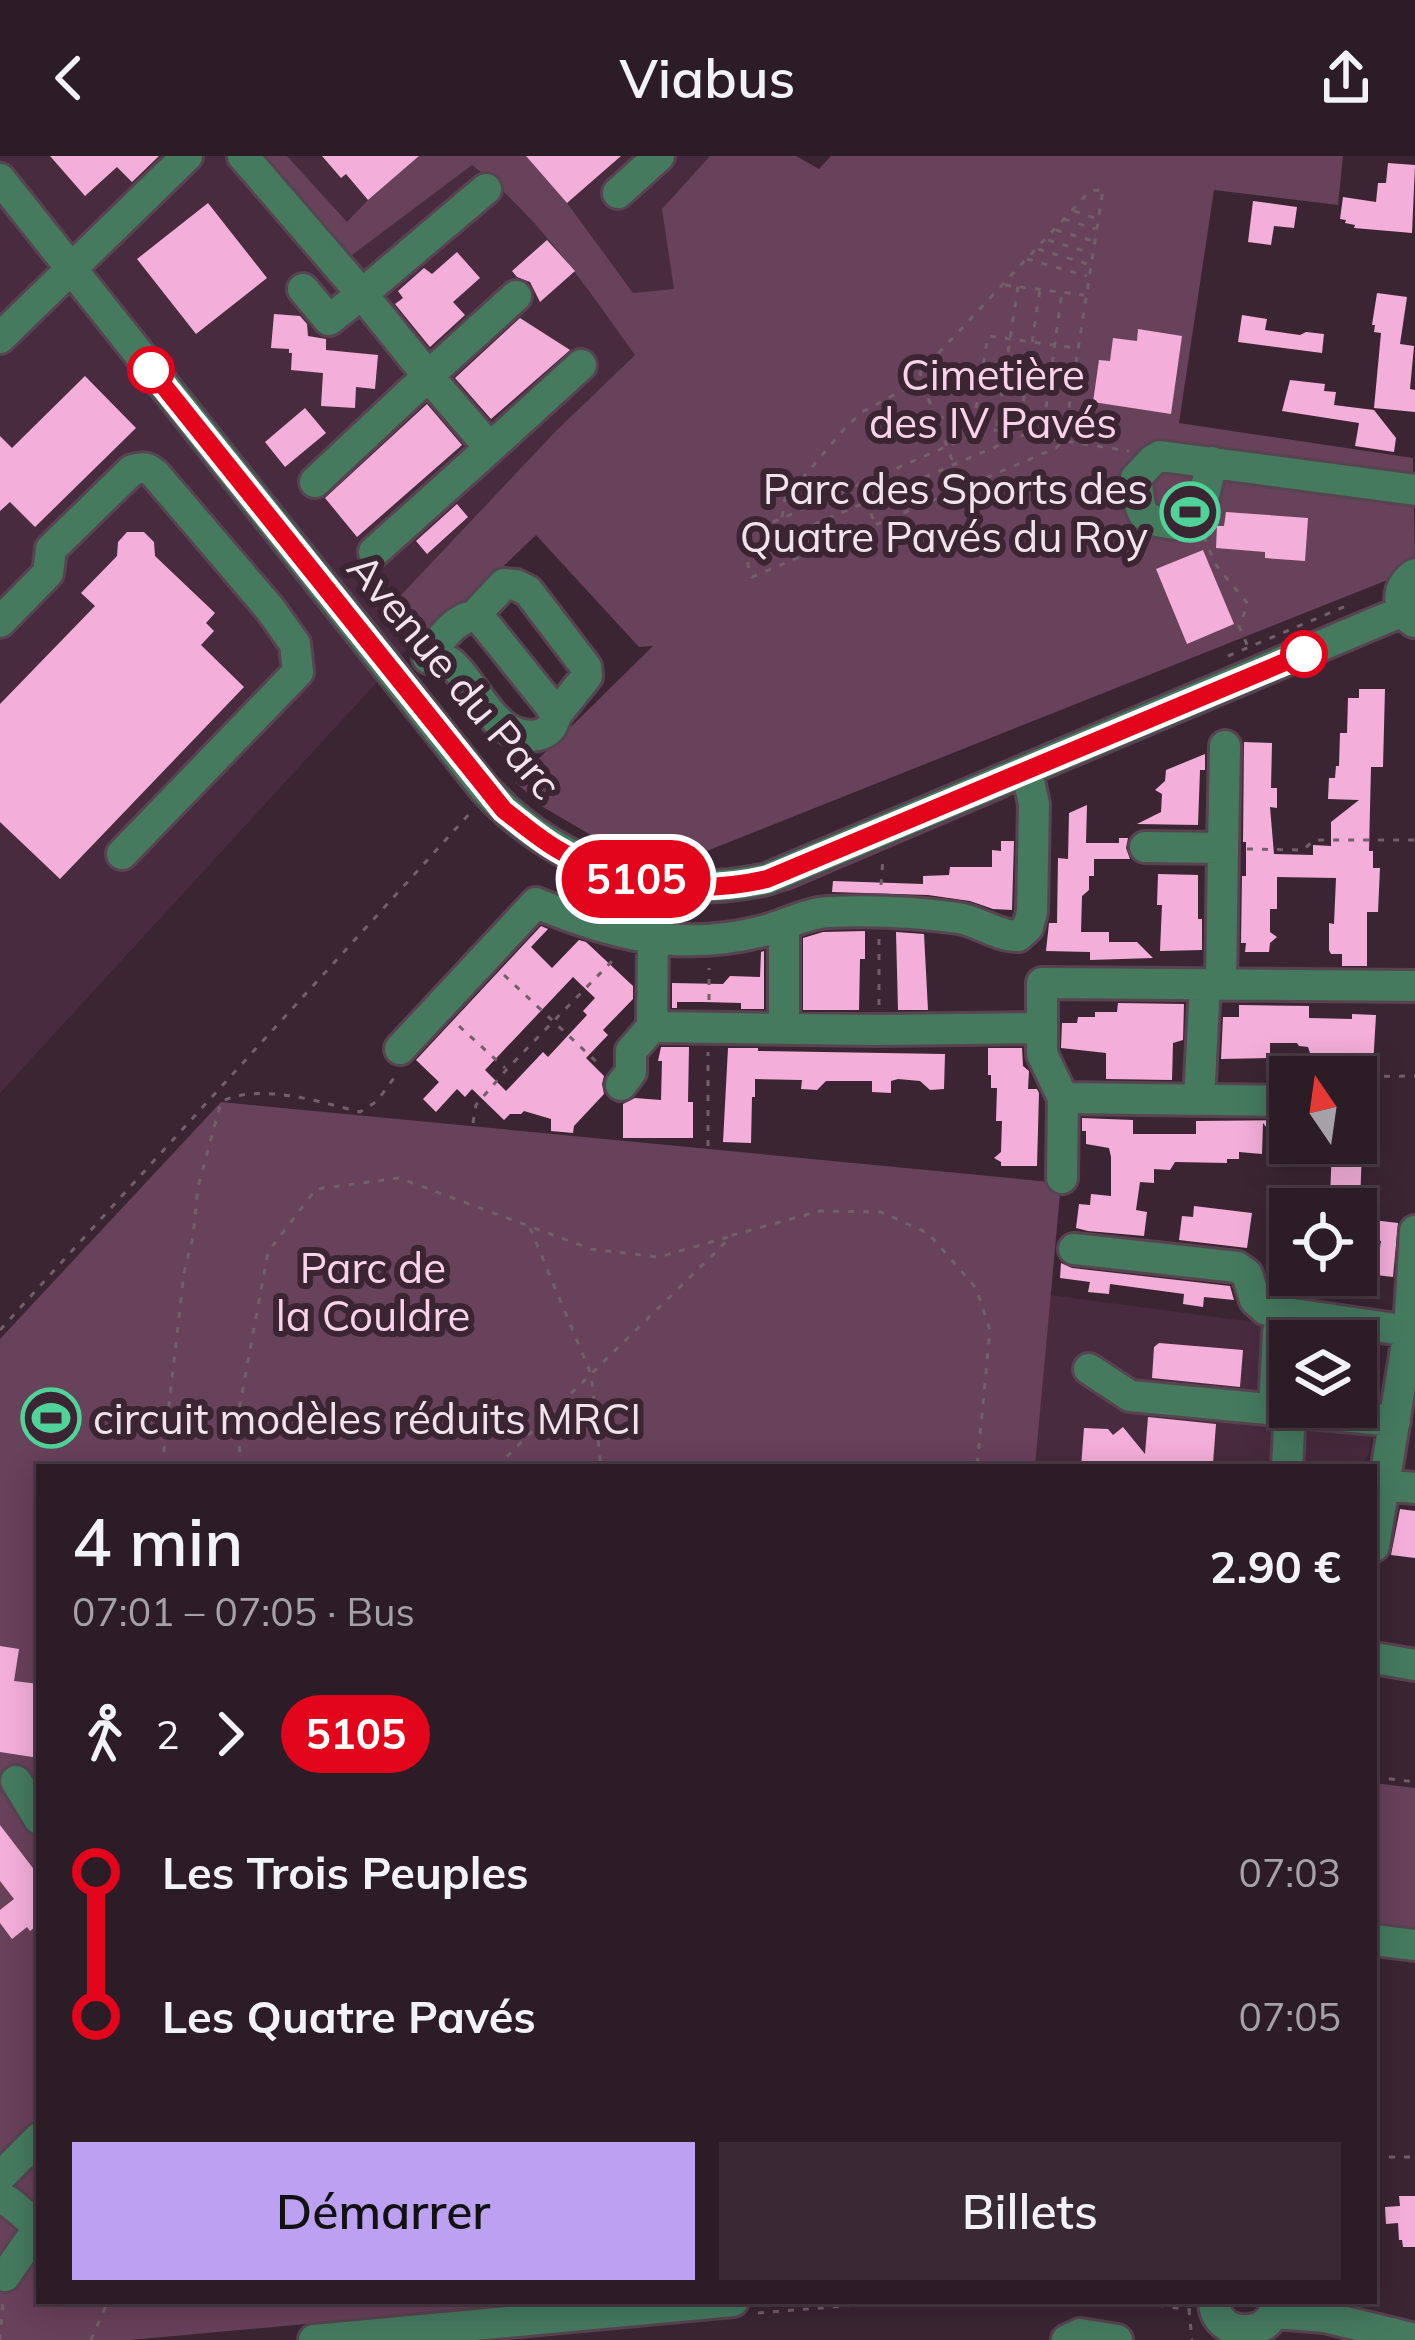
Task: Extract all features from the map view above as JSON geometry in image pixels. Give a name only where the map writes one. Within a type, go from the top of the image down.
[{"type":"street","points":[[0,338],[187,156]]},
{"type":"street","points":[[243,156],[490,448]]},
{"type":"street","points":[[617,193],[659,156]]},
{"type":"street","name":"Avenue du Parc","points":[[0,179],[504,810],[559,850],[615,874],[677,886],[714,887],[767,879],[1409,617]]},
{"type":"street","points":[[303,289],[329,320],[486,189]]},
{"type":"street","points":[[315,482],[516,296]]},
{"type":"street","points":[[374,552],[581,365]]},
{"type":"street","points":[[1212,463],[1201,508],[1182,525],[1150,520],[1140,511],[1136,478],[1160,456],[1415,490]]},
{"type":"street","points":[[3,613],[48,573],[51,549],[140,467],[154,474],[295,644],[298,672],[122,854]]},
{"type":"street","points":[[1409,617],[1400,603],[1403,586],[1415,574]]},
{"type":"street","points":[[428,658],[450,662],[497,721],[528,735],[546,732],[587,676],[586,668],[528,591],[516,585],[505,584],[474,616]]},
{"type":"street","points":[[400,682],[465,616],[474,616],[556,715]]},
{"type":"street","points":[[1198,1100],[1213,984],[1225,746]]},
{"type":"street","points":[[400,1048],[536,903],[578,921],[643,938],[709,939],[758,933],[824,912],[962,918],[1005,936],[1018,935],[1028,927],[1032,912],[1034,804],[1027,772]]},
{"type":"street","points":[[1144,848],[1223,848]]},
{"type":"street","points":[[784,924],[784,1016]]},
{"type":"street","points":[[620,1085],[632,1072],[631,1052],[652,1027],[643,938]]},
{"type":"street","points":[[1062,1178],[1063,1098],[1042,1054],[1042,982],[1415,986]]},
{"type":"street","points":[[652,1027],[1040,1028]]},
{"type":"street","points":[[1063,1098],[1269,1101]]},
{"type":"street","points":[[1377,1533],[1390,1478],[1415,1231]]},
{"type":"street","points":[[1074,1249],[1160,1244],[1237,1267],[1266,1310],[1408,1331]]},
{"type":"street","points":[[1089,1369],[1130,1396],[1269,1409]]},
{"type":"street","points":[[1377,1419],[1395,1421]]},
{"type":"street","points":[[1284,1428],[1287,1464]]},
{"type":"street","points":[[1377,1659],[1415,1665]]},
{"type":"street","points":[[16,1781],[36,1814]]},
{"type":"street","points":[[1377,1940],[1415,1945]]},
{"type":"street","points":[[0,2177],[36,2141]]},
{"type":"street","points":[[0,2199],[8,2200],[36,2225]]},
{"type":"street","points":[[5,2276],[36,2232]]},
{"type":"street","points":[[314,2340],[702,2304]]},
{"type":"street","points":[[1201,2313],[1241,2339],[1260,2334],[1273,2321],[1276,2307],[1415,2339]]},
{"type":"street","points":[[1067,2340],[1080,2333],[1117,2340]]},
{"type":"path","points":[[963,488],[955,466],[947,446],[937,419],[921,380],[920,374],[1089,192],[1102,189],[1064,440],[1056,448],[963,488],[752,577],[744,554],[750,534],[782,518],[859,484],[947,446],[987,429],[1042,436],[1064,440],[1160,456]]},
{"type":"path","points":[[1072,211],[1098,218]]},
{"type":"path","points":[[1064,219],[1096,230]]},
{"type":"path","points":[[1055,229],[1094,242]]},
{"type":"path","points":[[1045,239],[1093,253]]},
{"type":"path","points":[[1036,249],[1091,265]]},
{"type":"path","points":[[1028,259],[1089,276]]},
{"type":"path","points":[[1003,285],[1086,295]]},
{"type":"path","points":[[997,430],[1018,286]]},
{"type":"path","points":[[1022,434],[1040,289]]},
{"type":"path","points":[[1042,436],[1062,292]]},
{"type":"path","points":[[937,419],[956,411],[975,414],[988,336],[1078,349]]},
{"type":"path","points":[[782,518],[785,499],[845,428],[862,412],[921,380]]},
{"type":"path","points":[[744,554],[1022,434]]},
{"type":"path","points":[[859,484],[875,525]]},
{"type":"path","points":[[1195,514],[1215,563],[1248,604],[1239,626],[1248,647]]},
{"type":"path","points":[[1228,656],[1358,602]]},
{"type":"path","points":[[0,1330],[489,793]]},
{"type":"path","points":[[878,1018],[885,831]]},
{"type":"path","points":[[1223,848],[1303,850],[1314,840],[1415,840]]},
{"type":"path","points":[[473,1123],[476,1105],[506,1070],[626,948],[643,938]]},
{"type":"path","points":[[485,957],[620,1085]]},
{"type":"path","points":[[439,1007],[506,1070]]},
{"type":"path","points":[[162,1464],[198,1187],[221,1102],[256,1093],[360,1112],[377,1101],[398,1073],[400,1048]]},
{"type":"path","points":[[1377,1076],[1415,1076]]},
{"type":"path","points":[[241,1464],[237,1421],[268,1252],[316,1189],[399,1178],[591,1249],[659,1257],[820,1211],[881,1212],[928,1233],[976,1288],[990,1330],[978,1464]]},
{"type":"path","points":[[529,1226],[591,1375],[602,1464]]},
{"type":"path","points":[[499,1464],[733,1235]]},
{"type":"path","points":[[1377,1777],[1415,1783]]},
{"type":"path","points":[[1377,2157],[1415,2157]]},
{"type":"path","points":[[0,2340],[5,2276]]},
{"type":"path","points":[[91,2340],[107,2304]]},
{"type":"path","points":[[1154,2304],[1201,2313],[1192,2340]]},
{"type":"shaded area","points":[[0,156],[769,156],[821,198],[0,1093]]},
{"type":"shaded area","points":[[1050,1295],[1269,1324],[1269,1428],[1373,1428],[1369,1454],[1361,1464],[1035,1464]]},
{"type":"green space","name":"Cimetière des IV Pavés","points":[[264,156],[287,156],[347,222],[419,156],[526,156],[633,293],[674,289],[662,209],[710,156],[796,156],[819,169],[831,156],[1343,156],[1338,205],[1214,190],[1179,423],[1413,458],[1415,561],[1395,577],[684,860],[608,845],[543,807],[515,782],[653,646],[639,647],[536,535],[413,653],[386,611],[556,431],[635,355],[540,229],[472,165],[344,261]]},
{"type":"green space","points":[[1002,794],[1009,797],[791,890],[704,905],[626,896],[589,883],[553,865],[483,813],[663,894]]},
{"type":"green space","name":"Parc de la Couldre","points":[[221,1102],[1061,1183],[1035,1464],[36,1464],[36,2304],[526,2304],[130,2340],[0,2340],[0,1339]]},
{"type":"green space","points":[[1377,1783],[1415,1788],[1415,1928],[1377,1923]]},
{"type":"building","points":[[50,156],[159,156],[132,182],[117,167],[85,196]]},
{"type":"building","points":[[322,156],[419,156],[368,200]]},
{"type":"building","points":[[526,156],[621,156],[567,203]]},
{"type":"building","points":[[1388,163],[1415,165],[1412,233],[1354,228],[1340,219],[1343,197],[1376,202],[1378,183],[1386,183]]},
{"type":"building","points":[[1253,201],[1297,207],[1294,228],[1274,226],[1271,245],[1248,242]]},
{"type":"building","points":[[208,203],[267,278],[196,334],[137,259]]},
{"type":"building","points":[[547,240],[575,271],[540,302],[530,282],[512,271]]},
{"type":"building","points":[[457,252],[480,278],[453,302],[465,315],[430,347],[395,304],[403,298],[398,291],[424,268],[432,274]]},
{"type":"building","points":[[1377,293],[1407,297],[1400,344],[1414,346],[1410,389],[1415,390],[1415,412],[1374,408],[1381,333],[1374,332],[1372,325]]},
{"type":"building","points":[[274,314],[300,316],[308,336],[326,339],[326,350],[378,355],[375,389],[356,387],[355,408],[321,406],[323,373],[291,370],[289,349],[271,348]]},
{"type":"building","points":[[1242,315],[1267,319],[1265,330],[1324,334],[1322,353],[1238,342]]},
{"type":"building","points":[[520,318],[570,350],[491,419],[455,378]]},
{"type":"building","points":[[1138,329],[1182,336],[1171,414],[1093,402],[1099,360],[1110,361],[1113,338],[1137,341]]},
{"type":"building","points":[[85,376],[136,428],[35,527],[10,502],[0,511],[0,436],[12,448]]},
{"type":"building","points":[[1290,380],[1325,384],[1324,391],[1336,392],[1334,405],[1374,410],[1396,438],[1394,452],[1355,446],[1359,423],[1282,411]]},
{"type":"building","points":[[427,404],[462,445],[357,537],[325,498]]},
{"type":"building","points":[[305,408],[326,433],[285,467],[265,442]]},
{"type":"building","points":[[457,504],[468,517],[427,554],[416,541]]},
{"type":"building","points":[[1226,512],[1308,518],[1305,561],[1216,548],[1217,526],[1224,526]]},
{"type":"building","points":[[127,532],[144,532],[154,542],[155,556],[215,613],[206,623],[214,631],[201,645],[244,687],[60,879],[0,822],[0,704],[95,606],[81,593],[117,556],[118,542]]},
{"type":"building","points":[[1203,550],[1234,624],[1187,644],[1156,569]]},
{"type":"building","points":[[1359,689],[1385,689],[1383,767],[1371,767],[1369,851],[1373,851],[1373,868],[1380,868],[1378,912],[1367,912],[1367,966],[1342,966],[1342,954],[1329,950],[1336,878],[1277,877],[1277,909],[1270,909],[1270,932],[1277,937],[1269,952],[1245,952],[1246,943],[1241,943],[1242,876],[1246,876],[1244,742],[1272,743],[1271,788],[1277,788],[1277,808],[1270,807],[1274,854],[1313,855],[1313,845],[1331,846],[1331,822],[1359,800],[1328,799],[1329,778],[1335,778],[1339,766],[1340,733],[1347,733],[1348,698],[1359,698]]},
{"type":"building","points":[[1205,754],[1198,825],[1137,824],[1161,812],[1162,794],[1155,790],[1165,781],[1166,770]]},
{"type":"building","points":[[1087,805],[1086,843],[1119,843],[1119,838],[1128,838],[1130,859],[1094,859],[1094,876],[1089,876],[1089,890],[1082,896],[1081,932],[1109,932],[1109,942],[1137,942],[1153,958],[1090,960],[1090,952],[1046,951],[1049,923],[1057,923],[1058,858],[1068,859],[1069,813]]},
{"type":"building","points":[[1001,841],[1014,841],[1012,910],[928,895],[832,892],[833,881],[923,884],[923,876],[949,875],[950,867],[992,867],[992,850],[1001,851]]},
{"type":"building","points":[[1158,874],[1198,875],[1202,950],[1160,951]]},
{"type":"building","points":[[541,926],[548,929],[531,947],[552,968],[579,940],[633,986],[633,999],[603,1030],[608,1035],[586,1058],[604,1076],[604,1094],[573,1133],[551,1131],[551,1119],[524,1111],[504,1120],[472,1089],[465,1097],[457,1089],[436,1112],[423,1099],[439,1082],[416,1060]],"holes":[[[573,977],[595,998],[583,1011],[587,1015],[548,1057],[543,1052],[506,1091],[485,1070]]]},
{"type":"building","points":[[865,931],[859,1010],[803,1010],[803,938],[823,932]]},
{"type":"building","points":[[896,932],[924,934],[928,1010],[898,1010]]},
{"type":"building","points":[[764,951],[764,1009],[704,1002],[677,1002],[677,1008],[672,1008],[672,983],[723,984],[730,976],[760,977]]},
{"type":"building","points":[[1118,1003],[1184,1004],[1183,1040],[1173,1043],[1172,1080],[1106,1079],[1106,1053],[1061,1048],[1062,1023],[1095,1017],[1095,1012],[1117,1012]]},
{"type":"building","points":[[1239,1005],[1309,1006],[1309,1018],[1376,1015],[1374,1056],[1311,1056],[1308,1047],[1297,1043],[1270,1043],[1269,1058],[1221,1059],[1223,1017],[1239,1017]]},
{"type":"building","points":[[661,1047],[689,1047],[693,1138],[623,1138],[623,1104],[635,1098],[661,1100]]},
{"type":"building","points":[[728,1048],[945,1054],[944,1089],[930,1090],[920,1081],[898,1079],[891,1081],[891,1093],[872,1092],[872,1081],[826,1081],[817,1090],[801,1089],[802,1080],[755,1079],[751,1143],[723,1142]]},
{"type":"building","points":[[988,1048],[1022,1048],[1028,1089],[1039,1093],[1037,1166],[1001,1166],[994,1158],[1001,1152],[1002,1121],[996,1121],[997,1088],[991,1088],[988,1075]]},
{"type":"building","points":[[1082,1118],[1133,1120],[1133,1134],[1196,1134],[1196,1121],[1269,1120],[1269,1131],[1263,1123],[1262,1154],[1239,1152],[1239,1159],[1227,1159],[1227,1163],[1175,1162],[1170,1170],[1154,1169],[1154,1183],[1140,1182],[1136,1210],[1147,1212],[1144,1236],[1076,1228],[1079,1204],[1090,1205],[1091,1194],[1111,1196],[1109,1148],[1086,1144],[1086,1131],[1082,1131]]},
{"type":"building","points":[[1331,1164],[1361,1164],[1361,1188],[1330,1188]]},
{"type":"building","points":[[1194,1206],[1252,1213],[1247,1248],[1179,1240],[1182,1216],[1193,1217]]},
{"type":"building","points":[[1377,1220],[1398,1223],[1393,1277],[1377,1275],[1381,1241],[1377,1241]]},
{"type":"building","points":[[1061,1263],[1230,1286],[1234,1300],[1204,1297],[1203,1307],[1183,1304],[1184,1294],[1110,1284],[1109,1294],[1088,1292],[1090,1282],[1060,1278]]},
{"type":"building","points":[[1159,1343],[1243,1350],[1240,1387],[1152,1378],[1154,1347]]},
{"type":"building","points":[[1148,1417],[1216,1424],[1213,1464],[1081,1464],[1084,1428],[1108,1429],[1113,1435],[1123,1427],[1145,1454]]},
{"type":"building","points":[[1400,1509],[1415,1511],[1415,1558],[1391,1555]]},
{"type":"building","points":[[0,1646],[19,1649],[14,1681],[36,1684],[36,1758],[0,1752]]},
{"type":"building","points":[[0,1825],[36,1872],[36,1926],[30,1931],[27,1927],[12,1939],[0,1923],[0,1910],[14,1899],[0,1881]]},
{"type":"building","points":[[1399,2196],[1415,2196],[1415,2247],[1403,2247],[1398,2223],[1386,2224],[1385,2207],[1400,2206]]},
{"type":"bus line","name":"5105","points":[[151,370],[504,810],[559,850],[644,882],[710,888],[767,879],[1304,654]]},
{"type":"place","name":"Parc des Sports des Quatre Pavés du Roy","points":[[1190,512]]},
{"type":"place","name":"circuit modèles réduits MRCI","points":[[51,1418]]}]
